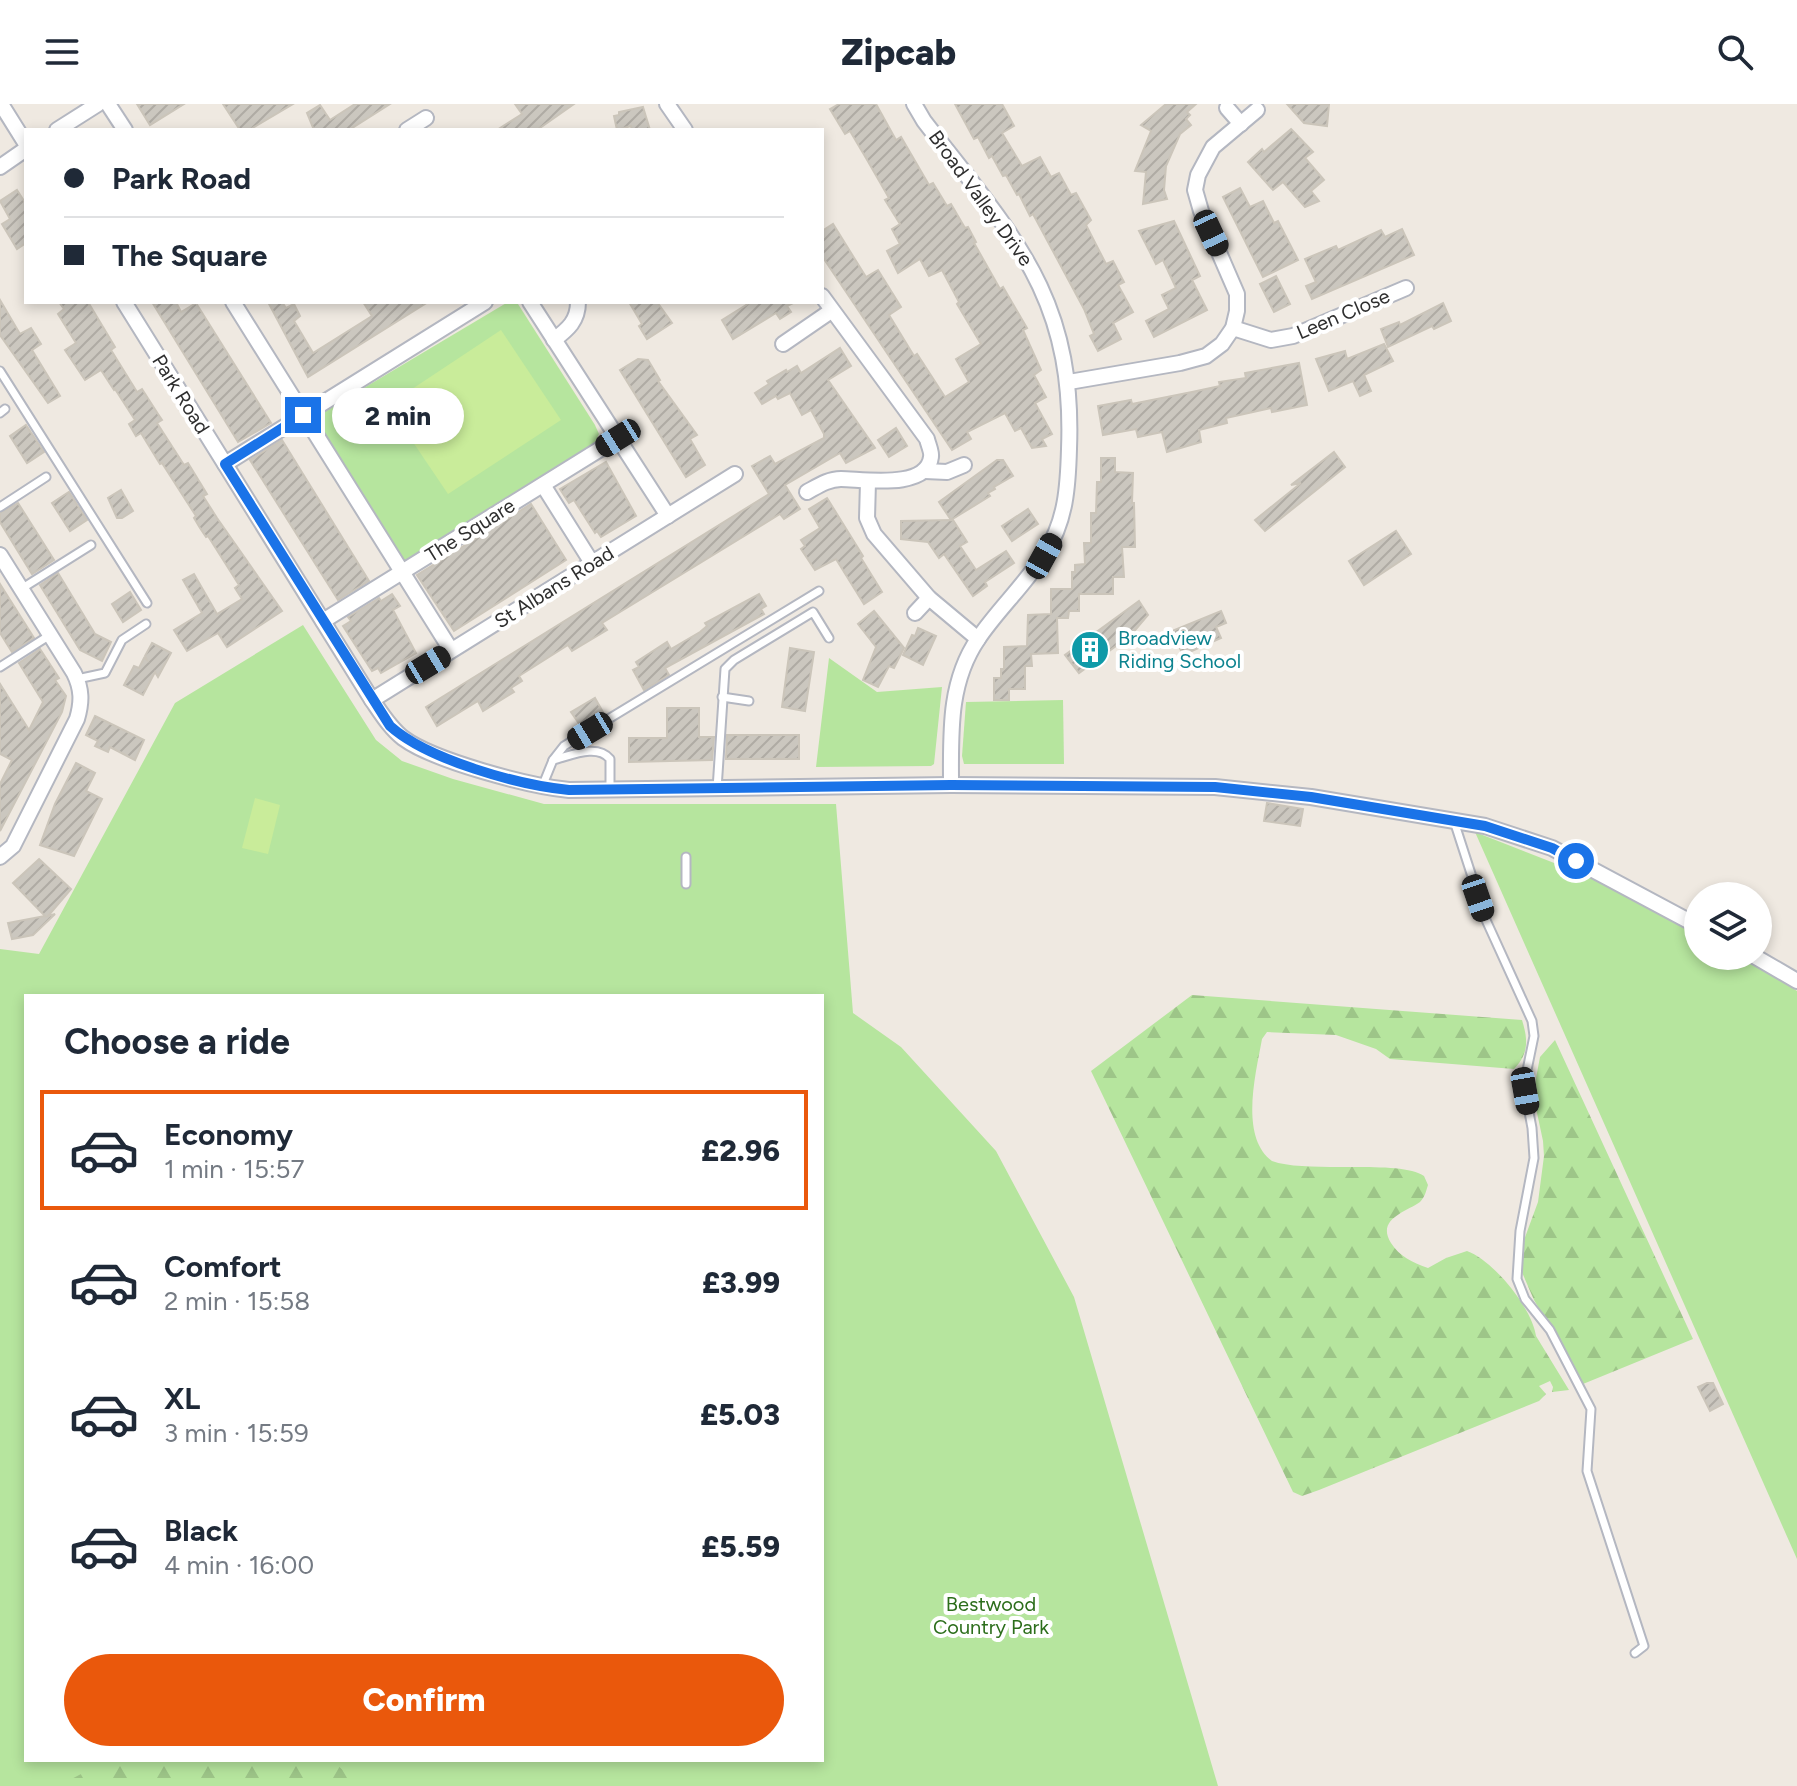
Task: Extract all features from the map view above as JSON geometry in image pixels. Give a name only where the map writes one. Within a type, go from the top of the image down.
[{"type":"street","points":[[1,104],[24,144]]},
{"type":"street","points":[[60,128],[98,104]]},
{"type":"street","points":[[108,104],[124,128]]},
{"type":"street","points":[[667,104],[684,128]]},
{"type":"street","name":"Broad Valley Drive","points":[[914,104],[1015,238],[1033,269],[1055,319],[1069,382],[1067,493],[1057,532],[1044,556],[978,639],[955,691],[951,785]]},
{"type":"street","points":[[1227,108],[1241,124]]},
{"type":"street","points":[[1069,382],[1180,363],[1206,356],[1222,344],[1233,328],[1237,294],[1195,190],[1205,159],[1213,147],[1257,110]]},
{"type":"street","points":[[410,128],[426,118]]},
{"type":"street","points":[[0,167],[24,149]]},
{"type":"street","name":"Leen Close","points":[[1233,328],[1271,340],[1293,336],[1406,288]]},
{"type":"street","points":[[824,299],[927,439],[931,457],[925,471]]},
{"type":"street","name":"Park Road","points":[[128,304],[372,700],[390,726],[405,739],[438,756],[542,787],[610,790],[951,785],[1215,787],[1311,797],[1485,826],[1552,848],[1684,919]]},
{"type":"street","points":[[234,304],[451,650]]},
{"type":"street","points":[[225,464],[482,304]]},
{"type":"street","points":[[531,304],[668,516]]},
{"type":"street","points":[[554,340],[571,326],[578,313],[578,304]]},
{"type":"street","points":[[783,344],[831,311]]},
{"type":"street","name":"The Square","points":[[323,621],[618,438]]},
{"type":"street","points":[[807,492],[828,481],[868,482],[913,477],[925,471],[947,472],[964,465]]},
{"type":"street","name":"St Albans Road","points":[[372,700],[735,474]]},
{"type":"street","points":[[868,482],[867,518],[874,534],[929,598],[978,639]]},
{"type":"street","points":[[543,485],[592,563]]},
{"type":"street","points":[[0,857],[13,846],[77,719],[81,704],[77,679],[3,565]]},
{"type":"street","points":[[915,613],[929,598]]},
{"type":"street","points":[[1772,966],[1797,981]]},
{"type":"lane","points":[[0,371],[147,603]]},
{"type":"lane","points":[[0,507],[46,477]]},
{"type":"lane","points":[[21,589],[91,545]]},
{"type":"lane","points":[[542,787],[553,760],[564,746],[819,591]]},
{"type":"lane","points":[[717,789],[725,669],[734,660],[813,612],[829,638]]},
{"type":"lane","points":[[77,679],[105,673],[122,640],[146,624]]},
{"type":"lane","points":[[0,667],[50,635]]},
{"type":"lane","points":[[722,697],[749,701]]},
{"type":"lane","points":[[553,760],[580,753],[604,752],[612,768],[610,790]]},
{"type":"lane","points":[[1454,821],[1486,920],[1532,1021],[1534,1036],[1525,1091],[1534,1158],[1520,1231],[1517,1279],[1525,1299],[1550,1330],[1591,1409],[1587,1471],[1644,1646],[1635,1653]]},
{"type":"lane","points":[[686,857],[686,884]]},
{"type":"green space","points":[[505,304],[518,304],[599,434],[594,445],[409,561],[400,559],[316,423],[321,414]]},
{"type":"green space","points":[[501,330],[561,420],[448,494],[388,405]]},
{"type":"green space","name":"Bestwood Country Park","points":[[303,625],[376,740],[402,761],[453,779],[544,804],[836,804],[853,1013],[901,1047],[996,1151],[1074,1297],[1218,1786],[0,1786],[0,949],[39,954],[175,703]]},
{"type":"green space","points":[[829,658],[877,692],[942,687],[934,764],[816,767]]},
{"type":"green space","points":[[1063,700],[1064,764],[964,764],[966,702]]},
{"type":"green space","points":[[255,798],[280,805],[268,854],[242,848]]},
{"type":"green space","points":[[1475,832],[1603,882],[1684,925],[1684,970],[1764,970],[1797,991],[1797,1559]]},
{"type":"green space","points":[[1192,995],[1522,1020],[1526,1046],[1514,1069],[1390,1059],[1376,1049],[1336,1035],[1267,1032],[1262,1039],[1256,1069],[1253,1121],[1262,1150],[1272,1161],[1288,1165],[1395,1168],[1424,1176],[1428,1185],[1422,1200],[1395,1217],[1387,1228],[1391,1243],[1398,1252],[1428,1268],[1467,1251],[1489,1265],[1520,1299],[1536,1336],[1569,1390],[1552,1392],[1550,1381],[1539,1386],[1546,1394],[1539,1401],[1319,1490],[1302,1496],[1293,1492],[1091,1071]]},
{"type":"green space","points":[[1555,1040],[1693,1339],[1583,1384],[1534,1300],[1521,1270],[1520,1251],[1538,1202],[1544,1156],[1533,1094],[1540,1057]]},
{"type":"green space","points":[[104,1762],[333,1762],[362,1786],[58,1786]]},
{"type":"building","points":[[137,104],[184,104],[150,125]]},
{"type":"building","points":[[223,104],[293,104],[252,128],[239,128]]},
{"type":"building","points":[[355,104],[390,104],[352,128],[313,128],[307,113],[320,105],[330,120]]},
{"type":"building","points":[[515,104],[574,104],[540,128],[500,128],[522,114]]},
{"type":"building","points":[[839,104],[876,104],[896,140],[901,137],[929,185],[933,183],[947,206],[951,204],[965,228],[968,227],[1000,289],[1003,287],[1027,328],[1023,330],[1041,370],[1034,375],[1046,397],[1035,403],[1052,434],[1042,439],[1046,446],[1032,448],[1021,428],[1015,431],[1005,413],[967,432],[971,439],[952,450],[824,259],[824,230],[833,224],[866,277],[878,270],[901,307],[889,315],[914,356],[917,354],[945,397],[969,382],[956,359],[981,344],[957,304],[959,302],[942,270],[929,276],[920,259],[898,273],[887,251],[900,244],[892,229],[900,224],[885,200],[889,198],[850,131],[845,134],[830,109]]},
{"type":"building","points":[[955,104],[1002,104],[1014,126],[1002,133],[1022,166],[1040,157],[1051,177],[1059,173],[1071,195],[1076,193],[1091,220],[1086,225],[1106,264],[1113,261],[1124,282],[1118,285],[1133,312],[1113,323],[1121,339],[1098,351],[1090,336],[1094,334],[1084,309],[1033,214],[1030,216],[1019,194],[1006,175],[1003,176],[992,156],[989,158],[978,137],[974,139]]},
{"type":"building","points":[[1166,104],[1196,104],[1187,112],[1190,115],[1186,119],[1191,125],[1180,134],[1166,166],[1164,190],[1167,199],[1143,204],[1146,172],[1135,171],[1151,131],[1141,125]]},
{"type":"building","points":[[1287,104],[1329,104],[1327,126],[1304,123]]},
{"type":"building","points":[[643,107],[649,128],[617,128],[614,116]]},
{"type":"building","points":[[1291,129],[1313,152],[1305,158],[1324,180],[1311,191],[1319,201],[1305,207],[1283,182],[1273,190],[1248,162]]},
{"type":"building","points":[[1240,188],[1250,207],[1263,201],[1274,223],[1278,221],[1298,260],[1263,277],[1223,197]]},
{"type":"building","points":[[17,190],[24,201],[24,244],[17,249],[2,224],[10,219],[0,201]]},
{"type":"building","points":[[1174,221],[1200,276],[1192,280],[1207,310],[1154,337],[1146,321],[1169,309],[1162,295],[1176,288],[1163,260],[1156,264],[1139,231]]},
{"type":"building","points":[[1402,229],[1414,255],[1312,299],[1306,286],[1316,282],[1305,259],[1336,246],[1338,250],[1381,230],[1385,237]]},
{"type":"building","points":[[1276,276],[1290,304],[1274,312],[1260,284]]},
{"type":"building","points":[[0,300],[20,334],[31,328],[41,344],[32,350],[60,396],[48,403],[0,335]]},
{"type":"building","points":[[1443,303],[1451,321],[1434,329],[1432,326],[1388,347],[1381,329],[1399,322],[1400,325]]},
{"type":"building","points":[[60,304],[89,304],[115,347],[111,350],[137,392],[142,389],[162,420],[157,423],[207,494],[203,496],[282,611],[227,647],[218,633],[187,651],[174,630],[202,613],[183,580],[194,574],[217,614],[242,599],[235,588],[239,585],[200,528],[194,518],[196,516],[162,463],[141,433],[136,436],[129,424],[135,420],[101,370],[85,380],[65,350],[76,343],[58,314],[64,309]]},
{"type":"building","points":[[153,304],[177,304],[181,312],[197,304],[271,423],[238,442]]},
{"type":"building","points":[[269,304],[283,304],[286,308],[294,304],[300,316],[294,321],[313,353],[372,316],[364,304],[425,304],[308,377]]},
{"type":"building","points":[[630,304],[658,304],[672,323],[647,339],[639,326],[642,324]]},
{"type":"building","points":[[748,304],[791,304],[787,306],[791,312],[780,319],[776,313],[733,339],[722,320]]},
{"type":"building","points":[[1384,344],[1393,361],[1364,375],[1371,391],[1360,396],[1353,381],[1329,391],[1316,359],[1345,351],[1347,359]]},
{"type":"building","points":[[840,348],[851,366],[828,380],[875,448],[846,463],[840,453],[785,485],[800,509],[784,519],[780,514],[602,623],[607,630],[572,651],[568,645],[519,676],[522,681],[511,688],[514,692],[483,711],[478,701],[437,726],[426,707],[769,494],[752,466],[770,456],[775,464],[824,438],[824,434],[811,410],[802,415],[790,393],[762,404],[755,393],[769,384],[767,381],[786,370],[797,366],[801,373]]},
{"type":"building","points":[[638,359],[648,360],[658,381],[697,435],[690,439],[705,465],[686,477],[620,370]]},
{"type":"building","points":[[1299,363],[1307,405],[1272,412],[1271,408],[1226,418],[1227,423],[1199,430],[1201,442],[1167,452],[1162,432],[1138,437],[1136,429],[1103,435],[1098,406],[1131,400],[1132,404],[1192,392],[1220,386],[1219,382],[1246,378],[1245,373]]},
{"type":"building","points":[[26,425],[44,452],[27,463],[10,436]]},
{"type":"building","points":[[896,428],[907,446],[889,457],[878,440]]},
{"type":"building","points":[[282,440],[369,581],[338,600],[250,460]]},
{"type":"building","points":[[1334,452],[1345,467],[1265,531],[1255,520],[1301,483],[1291,485]]},
{"type":"building","points":[[1101,458],[1115,458],[1115,472],[1133,473],[1135,547],[1122,547],[1124,577],[1113,577],[1113,594],[1079,594],[1079,611],[1069,611],[1068,618],[1057,618],[1058,653],[1031,654],[1032,666],[1025,666],[1025,689],[1009,689],[1009,700],[994,700],[994,678],[1001,678],[1001,669],[1004,669],[1004,647],[1027,646],[1028,615],[1051,614],[1051,589],[1072,589],[1075,565],[1085,564],[1084,543],[1091,543],[1091,513],[1096,513]]},
{"type":"building","points":[[997,460],[1003,460],[1013,476],[994,487],[988,493],[990,496],[951,520],[939,502]]},
{"type":"building","points":[[606,462],[636,516],[601,537],[597,531],[595,533],[574,500],[569,503],[560,489]]},
{"type":"building","points":[[121,490],[133,511],[117,518],[108,498]]},
{"type":"building","points":[[69,492],[87,520],[70,531],[52,503]]},
{"type":"building","points":[[827,498],[882,592],[864,604],[836,559],[815,570],[801,549],[805,546],[801,540],[820,528],[809,509]]},
{"type":"building","points":[[18,503],[54,560],[32,574],[0,522],[0,513]]},
{"type":"building","points":[[531,504],[566,560],[454,631],[417,575]]},
{"type":"building","points":[[1028,509],[1038,524],[1012,541],[1002,526]]},
{"type":"building","points":[[953,520],[967,542],[960,546],[976,570],[1006,551],[1014,563],[985,582],[987,586],[973,596],[944,554],[939,558],[928,542],[901,539],[901,521]]},
{"type":"building","points":[[1396,531],[1411,554],[1364,585],[1349,561]]},
{"type":"building","points":[[58,573],[95,634],[111,642],[102,661],[80,650],[40,585]]},
{"type":"building","points":[[0,584],[34,638],[12,652],[0,633]]},
{"type":"building","points":[[130,592],[141,610],[123,622],[112,604]]},
{"type":"building","points":[[392,594],[400,606],[393,610],[416,653],[381,673],[378,668],[372,671],[343,626],[351,621],[348,617],[379,598],[381,601]]},
{"type":"building","points":[[759,594],[766,606],[761,609],[764,614],[665,668],[669,675],[644,690],[633,670],[639,667],[636,662],[667,642],[671,649],[700,632],[707,626],[705,623]]},
{"type":"building","points":[[1139,601],[1148,615],[1131,635],[1079,673],[1065,655]]},
{"type":"building","points":[[874,611],[904,648],[894,668],[889,666],[878,687],[863,680],[876,647],[858,624]]},
{"type":"building","points":[[1221,611],[1226,623],[1216,627],[1221,638],[1183,655],[1172,631]]},
{"type":"building","points":[[918,628],[936,636],[923,665],[903,655]]},
{"type":"building","points":[[152,643],[171,653],[158,677],[155,672],[143,695],[124,685],[134,666],[139,668],[144,658],[147,660],[145,656]]},
{"type":"building","points":[[790,648],[814,652],[805,711],[782,707]]},
{"type":"building","points":[[40,649],[59,678],[55,680],[66,696],[62,712],[0,831],[0,784],[12,760],[0,754],[0,684],[29,730],[43,702],[19,663]]},
{"type":"building","points":[[595,698],[604,714],[582,728],[571,712]]},
{"type":"building","points":[[667,708],[699,708],[699,737],[714,737],[712,760],[629,762],[629,738],[667,738]]},
{"type":"building","points":[[95,716],[144,740],[135,760],[110,747],[108,752],[95,746],[98,741],[86,735]]},
{"type":"building","points":[[727,735],[799,735],[799,759],[726,759]]},
{"type":"building","points":[[76,763],[95,773],[86,791],[102,799],[74,856],[40,845],[55,804]]},
{"type":"building","points":[[1267,803],[1303,809],[1300,826],[1264,821]]},
{"type":"building","points":[[39,859],[71,889],[48,916],[55,914],[33,935],[12,939],[8,923],[45,916],[13,883]]},
{"type":"building","points":[[1713,1383],[1723,1404],[1710,1411],[1698,1387]]},
{"type":"place","name":"Broadview Riding School","points":[[1090,650]]},
{"type":"route","points":[[303,415],[225,464],[390,726],[405,739],[438,756],[542,787],[569,790],[951,785],[1215,787],[1311,797],[1485,826],[1552,848],[1576,861]]}]
